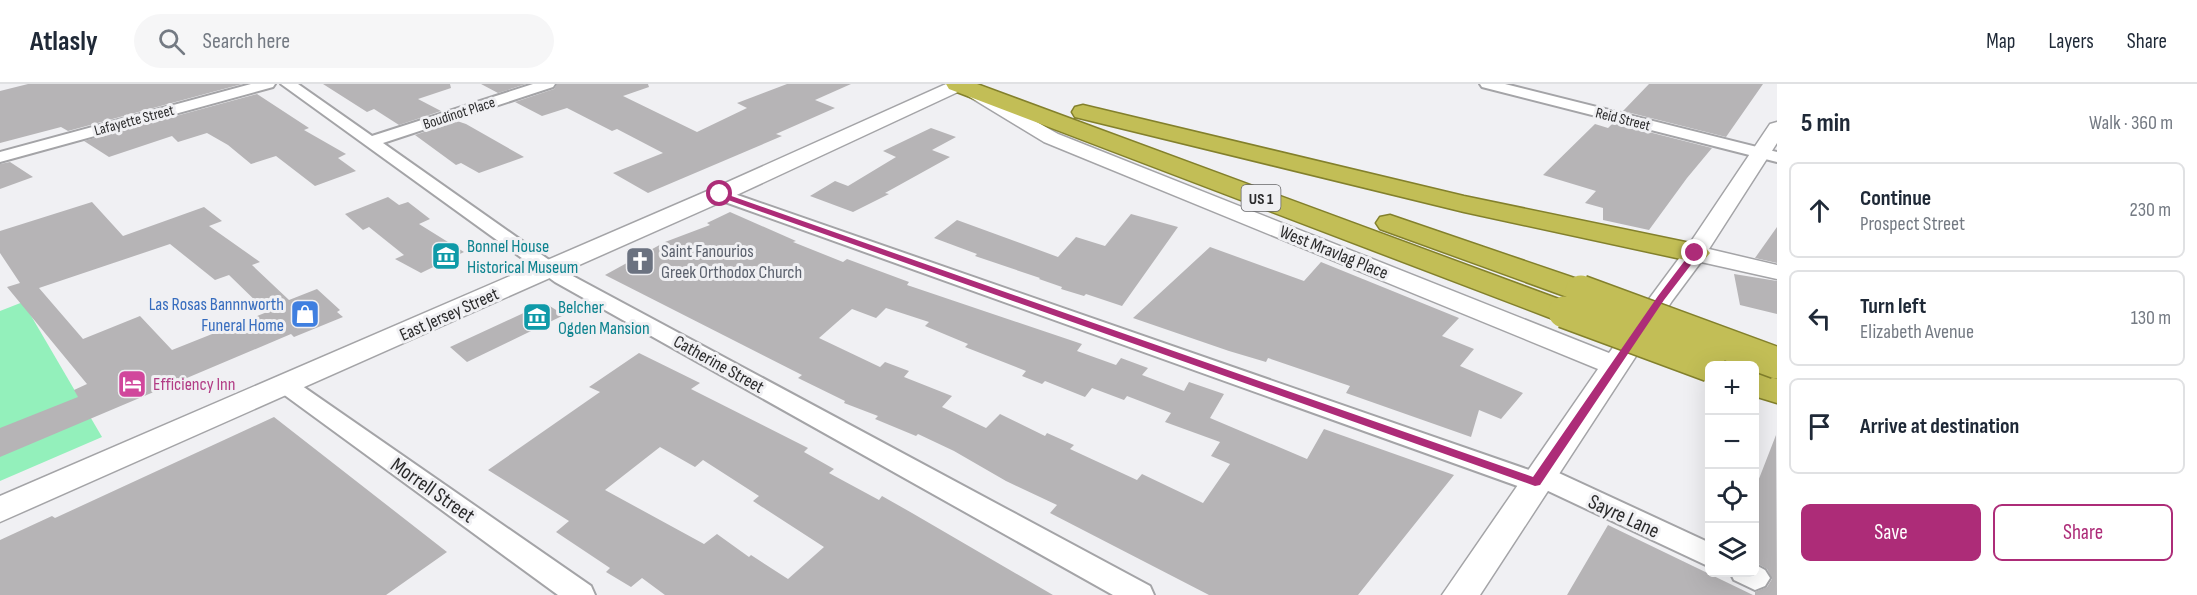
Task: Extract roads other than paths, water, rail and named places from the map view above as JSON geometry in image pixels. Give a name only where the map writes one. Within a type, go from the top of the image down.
[{"type":"highway","name":"US 1","points":[[959,84],[1572,301],[1777,363]]},
{"type":"highway","name":"US 1","points":[[1002,84],[1572,301],[1705,364]]},
{"type":"highway","points":[[1074,110],[1464,204],[1695,253]]},
{"type":"highway","points":[[1759,385],[1777,392]]},
{"type":"street","name":"Lafayette Street","points":[[0,157],[268,84]]},
{"type":"street","name":"Catherine Street","points":[[288,84],[562,278],[1140,595]]},
{"type":"street","name":"Boudinot Place","points":[[370,142],[548,84]]},
{"type":"street","name":"East Jersey Street","points":[[0,510],[552,269],[959,84]]},
{"type":"street","name":"West Mravlag Place","points":[[959,84],[1051,138],[1616,366]]},
{"type":"street","name":"Reid Street","points":[[1487,84],[1769,155]]},
{"type":"street","points":[[1460,595],[1661,298],[1769,155],[1777,128]]},
{"type":"street","name":"Sayre Lane","points":[[720,194],[1537,479],[1705,554]]},
{"type":"street","points":[[1695,253],[1777,272]]},
{"type":"street","name":"Morrell Street","points":[[287,386],[580,595]]},
{"type":"place","name":"Bonnel House Historical Museum","points":[[446,256]]},
{"type":"place","name":"Saint Fanourios Greek Orthodox Church","points":[[640,261]]},
{"type":"place","name":"Las Rosas Bannnworth Funeral Home","points":[[305,314]]},
{"type":"place","name":"Belcher Ogden Mansion","points":[[537,317]]},
{"type":"place","name":"Efficiency Inn","points":[[132,384]]}]
